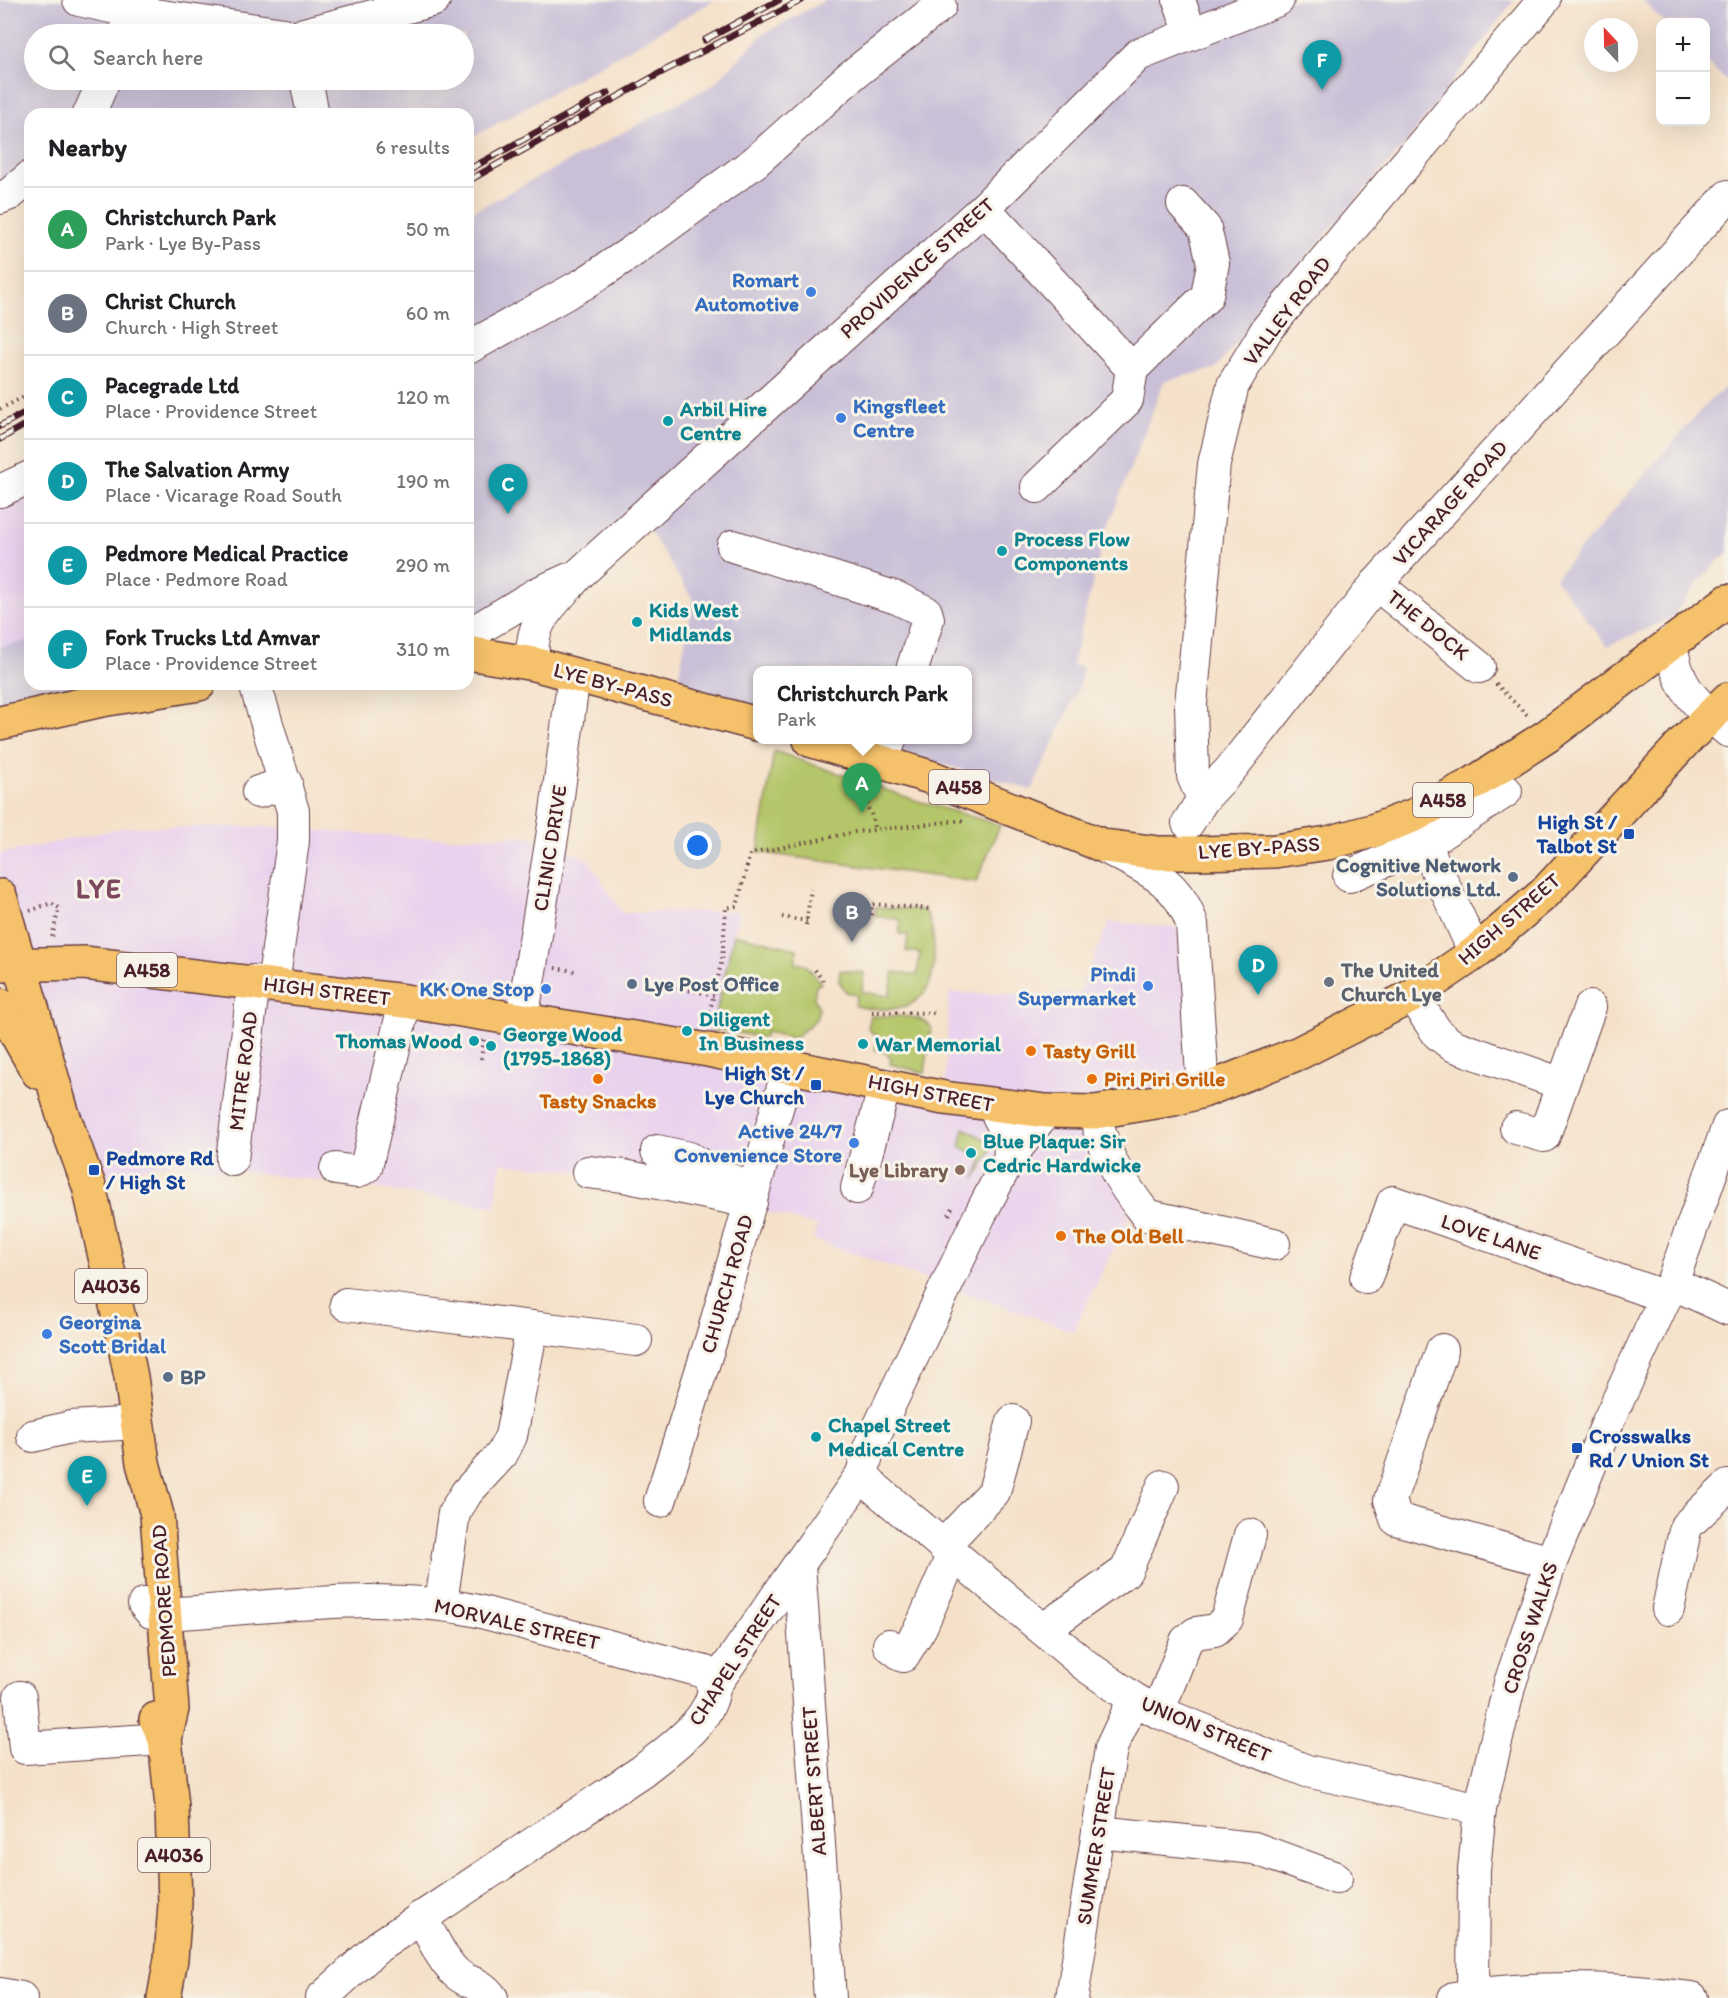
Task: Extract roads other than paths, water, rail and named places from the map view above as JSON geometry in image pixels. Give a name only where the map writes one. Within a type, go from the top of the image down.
[{"type":"highway","name":"LYE BY-PASS","points":[[826,744],[882,758],[1104,846],[1159,853],[1197,853],[1275,851],[1328,843],[1415,815],[1474,783],[1547,736],[1728,601]]},
{"type":"highway","name":"LYE BY-PASS","points":[[474,654],[534,664],[753,723]]},
{"type":"highway","points":[[0,723],[164,690]]},
{"type":"highway","name":"HIGH STREET","points":[[10,964],[84,963],[405,1001],[789,1066],[993,1106],[1046,1111],[1095,1112],[1174,1099],[1203,1091],[1299,1053],[1412,996],[1475,953],[1545,893],[1683,743],[1723,716]]},
{"type":"highway","name":"A4036","points":[[14,904],[10,964],[62,1112]]},
{"type":"highway","name":"A4036","points":[[0,1005],[62,1112]]},
{"type":"highway","name":"PEDMORE ROAD","points":[[62,1112],[89,1186],[131,1377],[143,1463],[158,1515],[155,1609],[172,1709],[160,1728],[172,1807],[175,1904],[171,1959],[164,1998]]},
{"type":"street","points":[[79,0],[129,23]]},
{"type":"street","points":[[342,24],[434,0]]},
{"type":"street","points":[[1179,0],[1191,34]]},
{"type":"street","name":"PROVIDENCE STREET","points":[[534,664],[532,642],[537,624],[578,575],[984,208],[1138,55],[1278,0]]},
{"type":"street","name":"VALLEY ROAD","points":[[1195,811],[1191,704],[1214,464],[1233,385],[1267,329],[1544,0]]},
{"type":"street","points":[[474,345],[576,288],[633,251],[755,162],[851,76],[940,6]]},
{"type":"street","points":[[92,108],[100,90]]},
{"type":"street","points":[[308,90],[312,108]]},
{"type":"street","points":[[0,198],[10,194],[24,182]]},
{"type":"street","name":"VICARAGE ROAD","points":[[1195,811],[1230,770],[1376,584],[1728,196]]},
{"type":"street","points":[[1037,487],[1126,400],[1132,369],[1207,296],[1214,263],[1205,228],[1183,204]]},
{"type":"street","points":[[984,208],[1132,369]]},
{"type":"street","points":[[0,491],[24,480]]},
{"type":"street","points":[[733,546],[897,598],[926,612],[928,619],[913,666]]},
{"type":"street","name":"PROVIDENCE STREET","points":[[474,631],[538,593],[578,575]]},
{"type":"street","name":"THE DOCK","points":[[1376,584],[1479,667]]},
{"type":"street","points":[[1671,642],[1680,683],[1690,698],[1723,716]]},
{"type":"street","name":"CLINIC DRIVE","points":[[522,1020],[555,819],[574,675]]},
{"type":"street","name":"MITRE ROAD","points":[[232,1160],[263,983],[292,841],[293,811],[272,787],[256,690]]},
{"type":"street","points":[[1349,876],[1425,844],[1506,791]]},
{"type":"street","points":[[1425,844],[1475,953]]},
{"type":"street","points":[[1104,846],[1163,879],[1174,889],[1187,909],[1192,924],[1203,1091]]},
{"type":"street","points":[[1412,996],[1438,1034],[1452,1046],[1562,1084]]},
{"type":"street","points":[[336,1169],[357,1172],[366,1167],[405,1001]]},
{"type":"street","points":[[1516,1128],[1544,1136],[1590,1007]]},
{"type":"street","name":"CHURCH ROAD","points":[[660,1501],[712,1337],[789,1066]]},
{"type":"street","points":[[857,1188],[885,1084]]},
{"type":"street","points":[[993,1106],[1009,1137],[1010,1157]]},
{"type":"street","name":"CHAPEL STREET","points":[[322,1998],[380,1946],[642,1771],[683,1739],[713,1699],[714,1686],[862,1474],[869,1448],[979,1217],[1010,1157],[1046,1111]]},
{"type":"street","points":[[1095,1112],[1099,1135],[1110,1161],[1146,1215],[1274,1244]]},
{"type":"street","name":"CROSS WALKS","points":[[1463,1996],[1480,1809],[1510,1683],[1551,1562],[1607,1424],[1669,1290],[1728,1126]]},
{"type":"street","points":[[657,1151],[689,1158],[752,1196]]},
{"type":"street","points":[[588,1172],[752,1196]]},
{"type":"street","name":"LOVE LANE","points":[[1366,1278],[1393,1202],[1488,1237],[1669,1290]]},
{"type":"street","points":[[1669,1290],[1728,1309]]},
{"type":"street","points":[[346,1304],[636,1340]]},
{"type":"street","points":[[441,1603],[454,1513],[467,1492],[502,1454],[511,1436],[532,1327]]},
{"type":"street","points":[[1442,1350],[1390,1500],[1396,1519],[1551,1562]]},
{"type":"street","points":[[889,1645],[903,1656],[921,1627],[948,1550],[994,1492],[1013,1421]]},
{"type":"street","points":[[33,1436],[71,1427],[137,1423]]},
{"type":"street","name":"UNION STREET","points":[[862,1474],[876,1490],[1085,1665],[1146,1706],[1307,1771],[1480,1809]]},
{"type":"street","points":[[1044,1629],[1126,1571],[1163,1486]]},
{"type":"street","points":[[1668,1609],[1686,1526],[1728,1486]]},
{"type":"street","name":"SUMMER STREET","points":[[1071,1998],[1111,1748],[1146,1706],[1186,1641],[1196,1633],[1215,1630],[1227,1619],[1250,1535]]},
{"type":"street","name":"ALBERT STREET","points":[[799,1564],[830,1998]]},
{"type":"street","name":"MORVALE STREET","points":[[155,1609],[385,1601],[441,1603],[705,1672],[714,1686]]},
{"type":"street","points":[[20,1697],[25,1748],[160,1728]]},
{"type":"street","points":[[1098,1832],[1254,1848],[1336,1878]]},
{"type":"street","points":[[421,1917],[452,1970],[464,1980],[478,1983],[492,1998]]},
{"type":"street","points":[[1463,1996],[1552,1989],[1660,1994],[1692,1998]]},
{"type":"street","points":[[0,1994],[21,1998]]},
{"type":"railway","points":[[705,40],[779,0]]},
{"type":"railway","points":[[474,178],[662,72],[802,0]]},
{"type":"railway","points":[[474,167],[608,93]]},
{"type":"railway","points":[[0,426],[24,413]]},
{"type":"railway","points":[[0,439],[24,425]]},
{"type":"place","name":"Fork Trucks Ltd Amvar","points":[[1322,90]]},
{"type":"place","name":"Romart Automotive","points":[[811,292]]},
{"type":"place","name":"Kingsfleet Centre","points":[[841,418]]},
{"type":"place","name":"Arbil Hire Centre","points":[[668,421]]},
{"type":"place","name":"Pacegrade Ltd","points":[[508,514]]},
{"type":"place","name":"Process Flow Components","points":[[1002,551]]},
{"type":"place","name":"Kids West Midlands","points":[[637,622]]},
{"type":"place","name":"Christchurch Park","points":[[862,813]]},
{"type":"place","name":"High St / Talbot St","points":[[1629,834]]},
{"type":"place","name":"Cognitive Network Solutions Ltd.","points":[[1513,877]]},
{"type":"place","name":"Christ Church","points":[[852,942]]},
{"type":"place","name":"The United Church Lye","points":[[1329,982]]},
{"type":"place","name":"Lye Post Office","points":[[632,984]]},
{"type":"place","name":"Pindi Supermarket","points":[[1148,986]]},
{"type":"place","name":"KK One Stop","points":[[546,989]]},
{"type":"place","name":"The Salvation Army","points":[[1258,995]]},
{"type":"place","name":"Diligent In Business","points":[[687,1031]]},
{"type":"place","name":"Thomas Wood","points":[[474,1041]]},
{"type":"place","name":"War Memorial","points":[[863,1044]]},
{"type":"place","name":"George Wood (1795-1868)","points":[[491,1046]]},
{"type":"place","name":"Tasty Grill","points":[[1031,1051]]},
{"type":"place","name":"Tasty Snacks","points":[[598,1079]]},
{"type":"place","name":"Piri Piri Grille","points":[[1092,1079]]},
{"type":"place","name":"High St / Lye Church","points":[[816,1085]]},
{"type":"place","name":"Active 24/7 Convenience Store","points":[[854,1143]]},
{"type":"place","name":"Blue Plaque: Sir Cedric Hardwicke","points":[[971,1153]]},
{"type":"place","name":"Pedmore Rd / High St","points":[[94,1170]]},
{"type":"place","name":"Lye Library","points":[[960,1170]]},
{"type":"place","name":"The Old Bell","points":[[1061,1236]]},
{"type":"place","name":"Georgina Scott Bridal","points":[[47,1334]]},
{"type":"place","name":"BP","points":[[168,1377]]},
{"type":"place","name":"Chapel Street Medical Centre","points":[[816,1437]]},
{"type":"place","name":"Crosswalks Rd / Union St","points":[[1577,1448]]},
{"type":"place","name":"Pedmore Medical Practice","points":[[87,1506]]},
{"type":"district","name":"LYE","points":[[99,889]]}]
